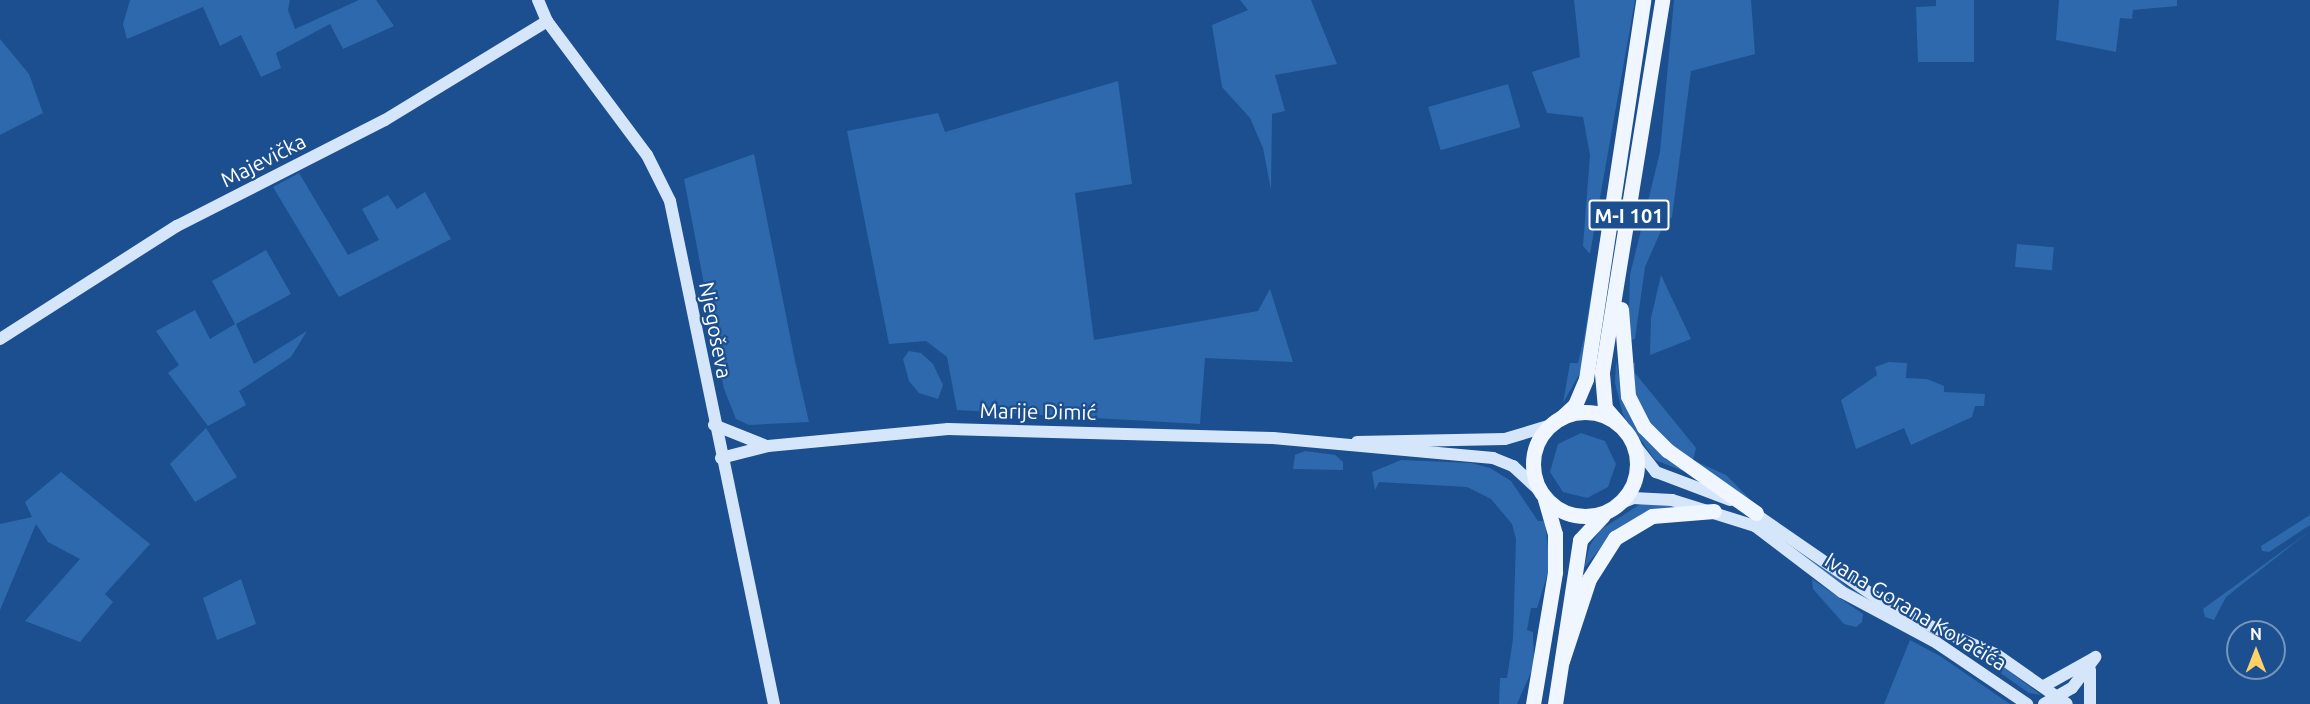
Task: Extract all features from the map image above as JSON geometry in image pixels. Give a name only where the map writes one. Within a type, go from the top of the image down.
[{"type":"main road","name":"M-I 101","points":[[1548,426],[1575,405],[1586,379],[1643,0]]},
{"type":"main road","name":"M-I 101","points":[[1634,444],[1605,408],[1601,388],[1662,0]]},
{"type":"main road","points":[[1620,266],[1623,358],[1635,412],[1666,450],[1756,513]]},
{"type":"main road","name":"M-I 101","points":[[1562,417],[1592,412],[1620,425]]},
{"type":"main road","points":[[1533,704],[1554,572],[1555,534],[1533,456],[1548,426]]},
{"type":"main road","points":[[1555,704],[1580,540],[1592,522],[1616,506],[1635,479],[1634,444]]},
{"type":"main road","points":[[1542,494],[1570,514],[1599,514],[1616,506]]},
{"type":"main road","points":[[1562,661],[1589,579],[1615,538],[1652,516],[1714,511]]},
{"type":"street","name":"Njegoševa","points":[[538,0],[547,21],[647,154],[665,188],[676,222],[714,425],[774,704]]},
{"type":"street","name":"Majevička","points":[[0,339],[163,234],[385,120],[547,21]]},
{"type":"street","points":[[714,425],[768,446]]},
{"type":"street","name":"Marije Dimić","points":[[1356,443],[1373,439],[1505,439],[1548,426]]},
{"type":"street","name":"Marije Dimić","points":[[721,458],[768,446],[893,431],[1004,428],[1356,443],[1378,450],[1493,458],[1513,466],[1542,494]]},
{"type":"street","name":"Ivana Gorana Kovačića","points":[[1634,444],[1656,472],[1756,513],[1841,577],[1896,611],[1997,655],[2044,686],[2062,701]]},
{"type":"street","name":"Ivana Gorana Kovačića","points":[[1616,506],[1655,498],[1714,511],[1755,526],[1842,592],[1944,647],[2027,704]]},
{"type":"street","points":[[2044,686],[2095,657]]},
{"type":"street","points":[[2044,704],[2062,701],[2095,657]]},
{"type":"street","points":[[2091,704],[2088,682],[2095,657]]},
{"type":"shaded area","points":[[130,0],[290,0],[288,10],[295,29],[359,0],[376,0],[394,26],[343,49],[330,24],[276,53],[281,68],[261,77],[241,35],[220,46],[203,7],[127,39],[123,24]]},
{"type":"shaded area","points":[[1240,0],[1311,0],[1337,64],[1275,75],[1285,111],[1272,114],[1271,190],[1263,148],[1250,118],[1222,87],[1212,25],[1248,10]]},
{"type":"shaded area","points":[[1574,0],[1635,0],[1590,254],[1583,246],[1590,155],[1583,117],[1547,113],[1532,72],[1580,57]]},
{"type":"shaded area","points":[[1674,0],[1751,0],[1755,54],[1691,71],[1672,217],[1664,224],[1645,267],[1635,339],[1628,340],[1630,275],[1660,152]]},
{"type":"shaded area","points":[[1936,0],[1974,0],[1974,62],[1918,62],[1916,7],[1936,6]]},
{"type":"shaded area","points":[[2059,0],[2177,0],[2177,6],[2133,10],[2132,19],[2120,18],[2116,52],[2056,40]]},
{"type":"shaded area","points":[[0,39],[29,74],[43,113],[0,135]]},
{"type":"shaded area","points":[[1118,81],[1132,184],[1075,193],[1094,340],[1258,311],[1270,289],[1293,362],[1205,358],[1200,424],[957,410],[947,357],[926,341],[889,344],[847,131],[938,113],[945,132]]},
{"type":"shaded area","points":[[1508,84],[1520,127],[1441,150],[1428,107]]},
{"type":"shaded area","points":[[754,154],[809,422],[749,425],[736,419],[724,389],[684,179]]},
{"type":"shaded area","points":[[1614,156],[1581,371],[1563,403],[1570,363],[1578,363],[1584,338]]},
{"type":"shaded area","points":[[299,173],[348,255],[379,240],[362,209],[388,195],[397,209],[425,192],[451,239],[339,297],[273,187]]},
{"type":"shaded area","points":[[2017,244],[2054,247],[2052,270],[2015,267]]},
{"type":"shaded area","points":[[266,250],[291,294],[236,324],[254,364],[307,331],[291,357],[239,391],[246,405],[208,426],[168,373],[179,365],[156,331],[195,310],[210,339],[235,324],[212,281]]},
{"type":"shaded area","points":[[1661,275],[1691,339],[1650,355],[1651,318]]},
{"type":"shaded area","points":[[909,351],[921,353],[933,364],[943,385],[938,399],[919,393],[909,381],[903,359]]},
{"type":"shaded area","points":[[1616,360],[1620,382],[1683,471],[1655,460],[1623,415],[1615,383]]},
{"type":"shaded area","points":[[1629,362],[1635,363],[1635,373],[1696,448],[1693,460],[1726,475],[1751,500],[1673,448],[1649,422],[1635,396]]},
{"type":"shaded area","points":[[1889,362],[1907,363],[1906,378],[1927,379],[1944,386],[1944,392],[1985,394],[1984,406],[1975,406],[1972,417],[1911,445],[1904,428],[1856,449],[1841,400],[1877,375],[1875,367]]},
{"type":"shaded area","points":[[206,428],[237,477],[195,502],[170,464]]},
{"type":"shaded area","points":[[1581,433],[1605,441],[1616,464],[1608,487],[1587,498],[1563,492],[1550,472],[1558,444]]},
{"type":"shaded area","points":[[1305,451],[1335,455],[1343,462],[1343,470],[1293,469],[1295,455]]},
{"type":"shaded area","points":[[1401,460],[1471,463],[1490,468],[1511,481],[1538,521],[1545,521],[1550,566],[1537,608],[1531,608],[1527,630],[1533,632],[1534,665],[1517,704],[1499,704],[1500,678],[1507,678],[1513,639],[1516,539],[1512,524],[1491,499],[1467,487],[1379,482],[1375,490],[1372,472]]},
{"type":"shaded area","points":[[61,472],[150,544],[105,594],[113,602],[80,642],[25,621],[80,559],[48,542],[36,524],[0,610],[0,524],[32,517],[25,502]]},
{"type":"shaded area","points":[[1727,502],[1771,525],[1849,588],[1991,658],[2041,695],[2029,693],[1959,644],[1850,593],[1770,528]]},
{"type":"shaded area","points":[[1642,503],[1685,507],[1608,539],[1584,568],[1590,545],[1600,530]]},
{"type":"shaded area","points":[[2310,515],[2310,525],[2269,552],[2262,551],[2261,546]]},
{"type":"shaded area","points":[[2310,531],[2226,597],[2214,620],[2205,617],[2203,609]]},
{"type":"shaded area","points":[[241,579],[256,624],[217,640],[203,598]]},
{"type":"shaded area","points":[[1812,579],[1863,614],[1862,622],[1856,627],[1844,624],[1813,589]]},
{"type":"shaded area","points":[[1910,640],[1940,656],[2010,704],[1884,704]]}]
